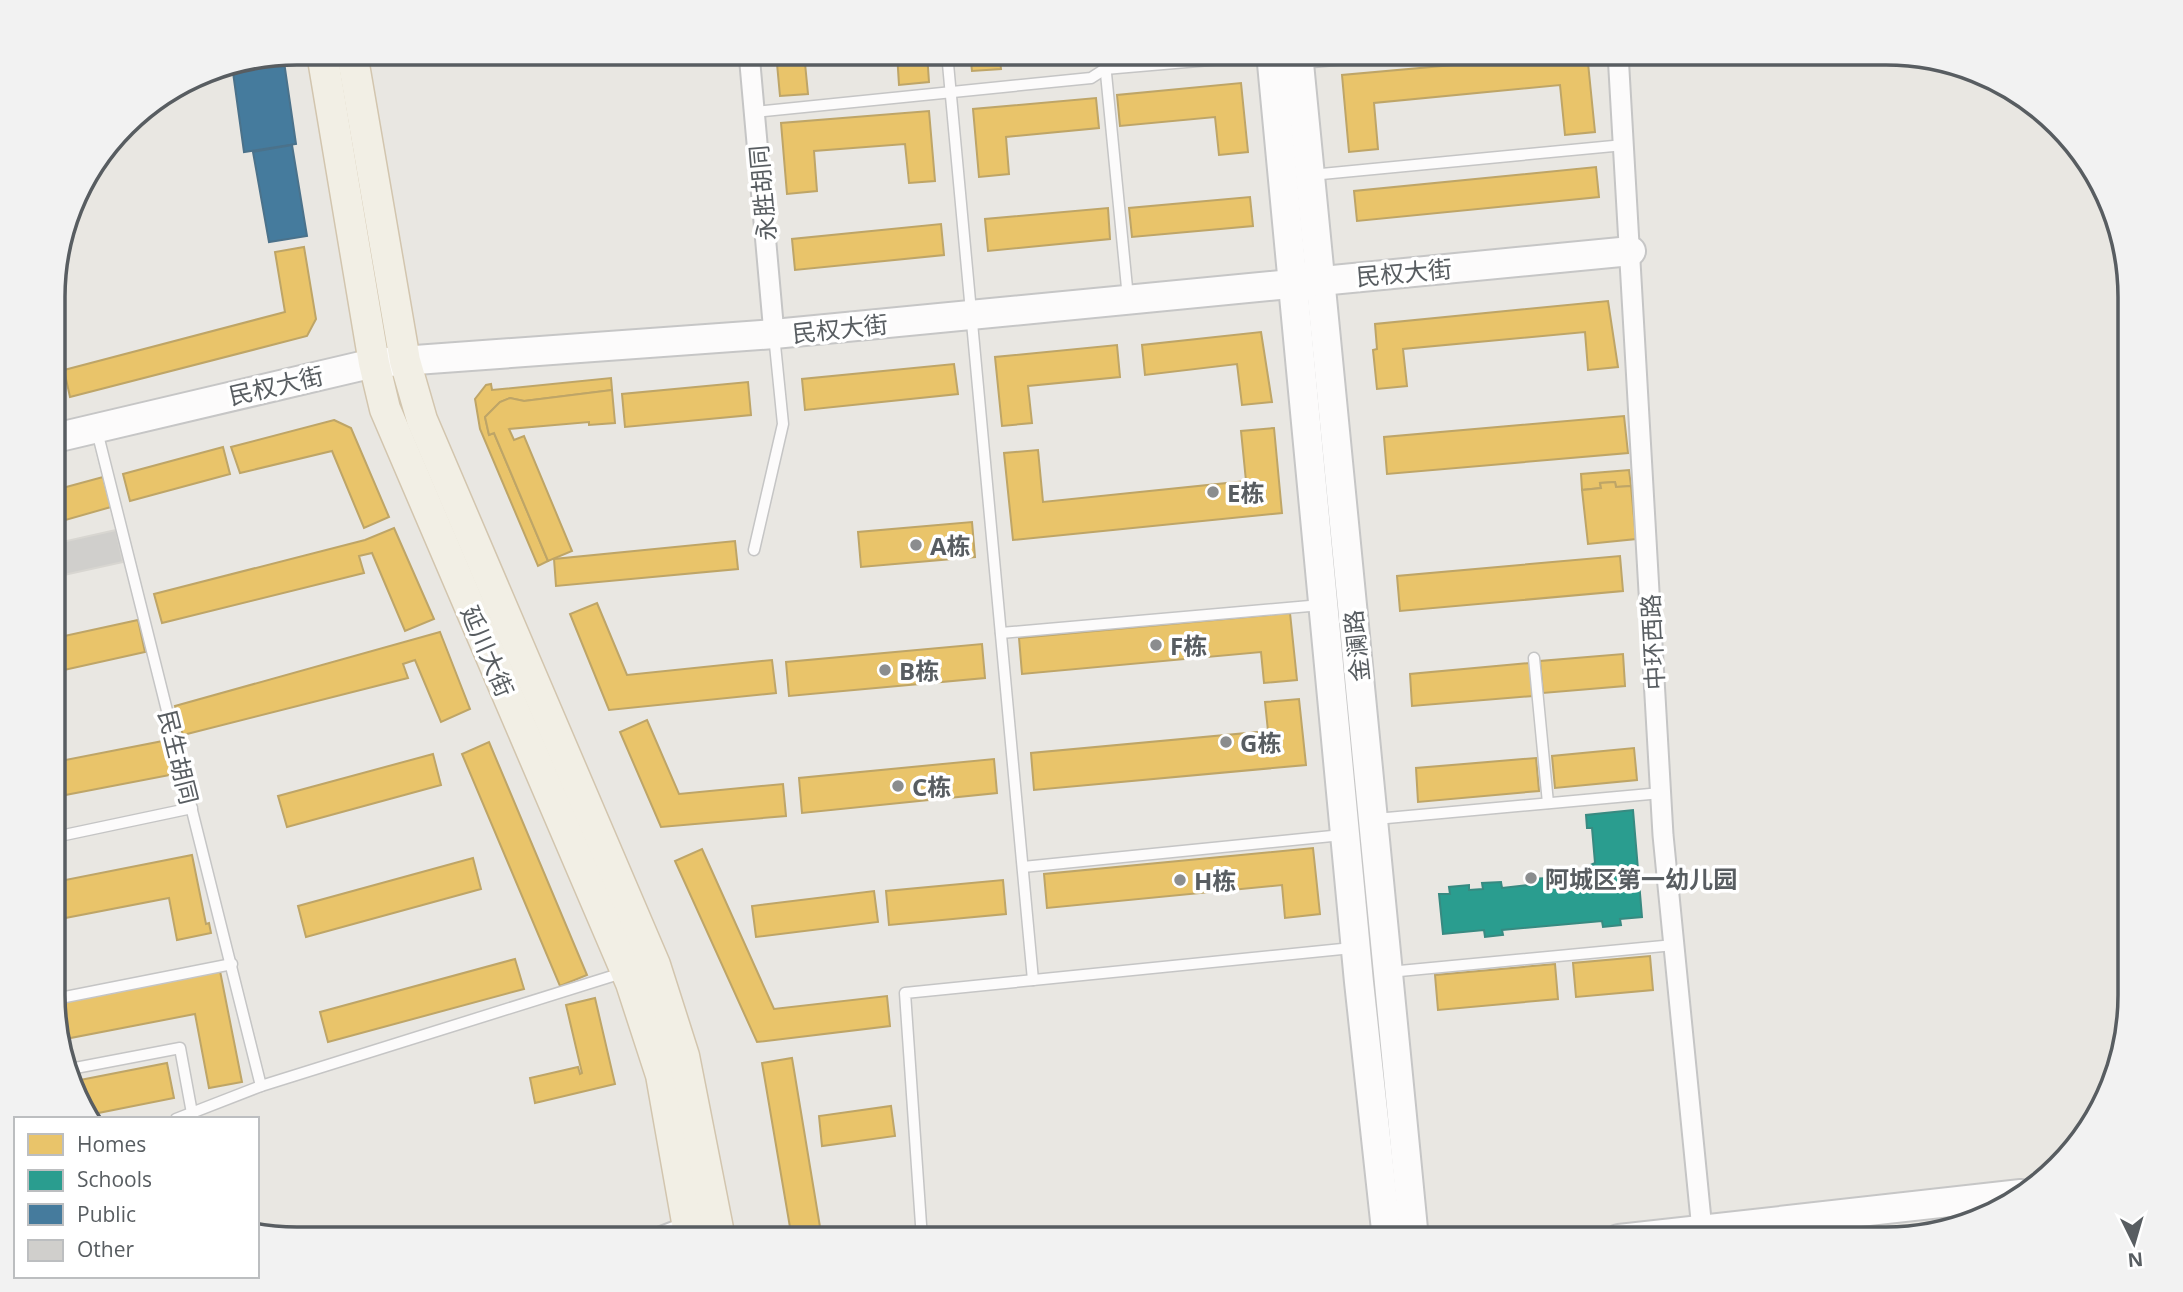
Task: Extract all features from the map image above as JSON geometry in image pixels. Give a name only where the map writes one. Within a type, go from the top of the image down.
[{"type":"main road","name":"延川大街","points":[[324,65],[374,363],[385,409],[626,972],[661,1075],[688,1227]]},
{"type":"main road","name":"延川大街","points":[[354,65],[405,361],[422,420],[655,965],[684,1056],[718,1227]]},
{"type":"street","name":"永胜胡同","points":[[750,65],[774,334]]},
{"type":"street","name":"金澜路","points":[[1286,65],[1308,281],[1373,820],[1413,1227]]},
{"type":"street","name":"金澜路","points":[[1287,65],[1310,176],[1308,281],[1325,604],[1356,948],[1386,1227]]},
{"type":"street","name":"中环西路","points":[[1619,65],[1661,793],[1674,944],[1687,1227]]},
{"type":"street","name":"民权大街","points":[[65,435],[374,363],[774,334],[1631,251]]},
{"type":"street","points":[[1745,1227],[2001,1196]]},
{"type":"lane","points":[[948,65],[1033,980]]},
{"type":"lane","points":[[1105,65],[1128,299]]},
{"type":"lane","points":[[754,112],[1091,78],[1105,69],[1160,65]]},
{"type":"lane","points":[[1310,176],[1624,145]]},
{"type":"lane","points":[[754,550],[783,424],[774,334]]},
{"type":"lane","name":"民生胡同","points":[[96,427],[261,1086]]},
{"type":"lane","points":[[1001,633],[1325,604]]},
{"type":"lane","points":[[1534,658],[1548,803]]},
{"type":"lane","points":[[1373,820],[1661,793]]},
{"type":"lane","points":[[65,836],[192,807]]},
{"type":"lane","points":[[1023,867],[1346,835]]},
{"type":"lane","points":[[1388,972],[1674,944]]},
{"type":"lane","points":[[921,1227],[905,993],[1356,948]]},
{"type":"lane","points":[[65,997],[232,964]]},
{"type":"lane","points":[[181,1117],[261,1086],[626,972]]},
{"type":"lane","points":[[77,1068],[180,1048],[192,1112]]},
{"type":"building: Homes","points":[[777,65],[805,65],[808,94],[780,96]]},
{"type":"building: Homes","points":[[898,65],[928,65],[929,82],[899,85]]},
{"type":"building: Homes","points":[[971,65],[1000,65],[1001,69],[972,71]]},
{"type":"building: Homes","points":[[1453,65],[1588,65],[1595,132],[1565,135],[1560,85],[1374,103],[1378,149],[1349,152],[1342,75]]},
{"type":"building: Homes","points":[[1241,83],[1248,152],[1219,155],[1215,117],[1120,126],[1117,95]]},
{"type":"building: Homes","points":[[1096,98],[1099,128],[1006,137],[1009,174],[979,177],[973,109]]},
{"type":"building: Homes","points":[[929,111],[935,181],[909,183],[905,144],[814,151],[817,191],[787,194],[781,123]]},
{"type":"building: Homes","points":[[1596,167],[1599,197],[1357,221],[1354,191]]},
{"type":"building: Homes","points":[[1250,197],[1253,226],[1132,237],[1129,208]]},
{"type":"building: Homes","points":[[1108,208],[1110,239],[988,251],[985,219]]},
{"type":"building: Homes","points":[[941,224],[944,255],[795,270],[792,239]]},
{"type":"building: Homes","points":[[304,247],[316,319],[307,336],[70,397],[65,370],[285,312],[275,252]]},
{"type":"building: Homes","points":[[1608,301],[1618,367],[1588,370],[1585,332],[1403,349],[1407,386],[1377,389],[1373,350],[1377,349],[1375,324]]},
{"type":"building: Homes","points":[[1261,332],[1272,402],[1242,405],[1237,364],[1145,375],[1142,345]]},
{"type":"building: Homes","points":[[1117,345],[1120,377],[1028,386],[1032,423],[1002,426],[995,357]]},
{"type":"building: Homes","points":[[954,364],[958,394],[805,410],[802,379]]},
{"type":"building: Homes","points":[[611,378],[612,390],[524,401],[510,398],[500,402],[485,417],[489,435],[494,433],[548,561],[538,566],[480,429],[475,399],[486,385],[491,384],[492,390]]},
{"type":"building: Homes","points":[[748,382],[751,415],[625,427],[622,394]]},
{"type":"building: Homes","points":[[612,390],[615,423],[589,425],[589,422],[509,429],[514,440],[524,436],[572,551],[548,561],[494,433],[489,435],[485,417],[500,402],[510,398],[524,401]]},
{"type":"building: Homes","points":[[1624,416],[1628,453],[1387,474],[1384,437]]},
{"type":"building: Homes","points":[[334,420],[351,428],[389,517],[364,528],[332,451],[240,473],[231,447]]},
{"type":"building: Homes","name":"E栋","points":[[1274,428],[1282,513],[1013,540],[1004,453],[1038,450],[1043,502],[1246,481],[1241,431]]},
{"type":"building: Homes","points":[[223,447],[230,474],[130,501],[123,474]]},
{"type":"building: Homes","points":[[1629,470],[1631,486],[1616,487],[1615,482],[1600,483],[1601,488],[1582,490],[1581,474]]},
{"type":"building: Homes","points":[[103,477],[111,507],[65,520],[65,487]]},
{"type":"building: Homes","points":[[1615,482],[1616,487],[1631,486],[1636,539],[1588,544],[1582,490],[1601,488],[1600,483]]},
{"type":"building: Homes","name":"A栋","points":[[972,522],[975,557],[861,567],[858,532]]},
{"type":"building: Homes","points":[[394,528],[434,619],[405,631],[372,553],[359,556],[364,573],[162,623],[154,594],[365,540]]},
{"type":"building: Homes","points":[[735,541],[738,569],[556,586],[554,559]]},
{"type":"building: Homes","points":[[1620,556],[1623,591],[1400,611],[1397,576]]},
{"type":"building: Homes","points":[[597,603],[627,675],[772,660],[776,693],[609,710],[570,614]]},
{"type":"building: Homes","name":"F栋","points":[[1290,613],[1297,680],[1264,683],[1261,652],[1022,674],[1019,638]]},
{"type":"building: Homes","points":[[138,620],[145,652],[65,670],[65,636]]},
{"type":"building: Homes","points":[[440,632],[470,709],[441,722],[415,660],[403,664],[408,678],[183,735],[175,706]]},
{"type":"building: Homes","name":"B栋","points":[[982,644],[985,678],[789,696],[786,662]]},
{"type":"building: Homes","points":[[1623,654],[1625,686],[1543,693],[1540,661]]},
{"type":"building: Homes","points":[[1530,663],[1533,696],[1412,706],[1410,674]]},
{"type":"building: Homes","name":"G栋","points":[[1299,699],[1306,765],[1034,790],[1031,753],[1268,731],[1265,702]]},
{"type":"building: Homes","points":[[647,720],[679,794],[783,784],[786,816],[661,827],[620,732]]},
{"type":"building: Homes","points":[[168,740],[175,774],[65,795],[65,760]]},
{"type":"building: Homes","points":[[489,742],[587,975],[560,986],[462,754]]},
{"type":"building: Homes","points":[[1634,748],[1637,780],[1555,788],[1552,756]]},
{"type":"building: Homes","points":[[433,754],[441,785],[287,827],[278,796]]},
{"type":"building: Homes","points":[[1536,758],[1539,791],[1418,802],[1416,768]]},
{"type":"building: Homes","name":"C栋","points":[[994,759],[997,793],[802,813],[799,778]]},
{"type":"building: Homes","name":"H栋","points":[[1313,848],[1320,914],[1285,918],[1282,885],[1047,908],[1044,874]]},
{"type":"building: Homes","points":[[702,849],[774,1009],[887,996],[890,1026],[757,1042],[675,861]]},
{"type":"building: Homes","points":[[192,855],[206,924],[209,923],[211,933],[177,940],[169,898],[65,918],[65,880]]},
{"type":"building: Homes","points":[[473,858],[481,889],[306,937],[298,906]]},
{"type":"building: Homes","points":[[1003,880],[1006,914],[889,925],[886,891]]},
{"type":"building: Homes","points":[[874,891],[878,922],[756,937],[752,906]]},
{"type":"building: Homes","points":[[1650,956],[1653,990],[1576,997],[1573,963]]},
{"type":"building: Homes","points":[[515,959],[524,989],[328,1042],[320,1012]]},
{"type":"building: Homes","points":[[1555,964],[1558,999],[1438,1010],[1435,975]]},
{"type":"building: Homes","points":[[220,971],[242,1082],[209,1088],[195,1014],[70,1038],[65,1002]]},
{"type":"building: Homes","points":[[595,998],[615,1084],[535,1103],[530,1078],[578,1067],[580,1074],[582,1073],[566,1005]]},
{"type":"building: Homes","points":[[792,1058],[820,1227],[790,1227],[762,1063]]},
{"type":"building: Homes","points":[[167,1063],[174,1098],[97,1113],[81,1080]]},
{"type":"building: Homes","points":[[891,1106],[895,1136],[822,1146],[819,1116]]},
{"type":"building: Schools","points":[[1633,810],[1642,917],[1620,919],[1621,925],[1603,927],[1602,921],[1502,930],[1503,935],[1485,937],[1484,930],[1443,934],[1439,894],[1450,894],[1449,887],[1469,885],[1469,890],[1483,889],[1482,883],[1501,882],[1502,888],[1529,885],[1529,879],[1548,878],[1548,882],[1578,879],[1586,867],[1595,863],[1592,828],[1587,828],[1586,815]]},
{"type":"building: Public","points":[[285,66],[296,144],[244,152],[233,74]]},
{"type":"building: Public","points":[[292,145],[307,236],[269,242],[253,152]]},
{"type":"building: Other","points":[[116,530],[123,562],[65,575],[65,541]]},
{"type":"place","name":"E栋","points":[[1213,492]]},
{"type":"place","name":"A栋","points":[[916,545]]},
{"type":"place","name":"F栋","points":[[1156,645]]},
{"type":"place","name":"B栋","points":[[885,670]]},
{"type":"place","name":"G栋","points":[[1226,742]]},
{"type":"place","name":"C栋","points":[[898,786]]},
{"type":"place","name":"阿城区第一幼儿园","points":[[1531,878]]},
{"type":"place","name":"H栋","points":[[1180,880]]}]
